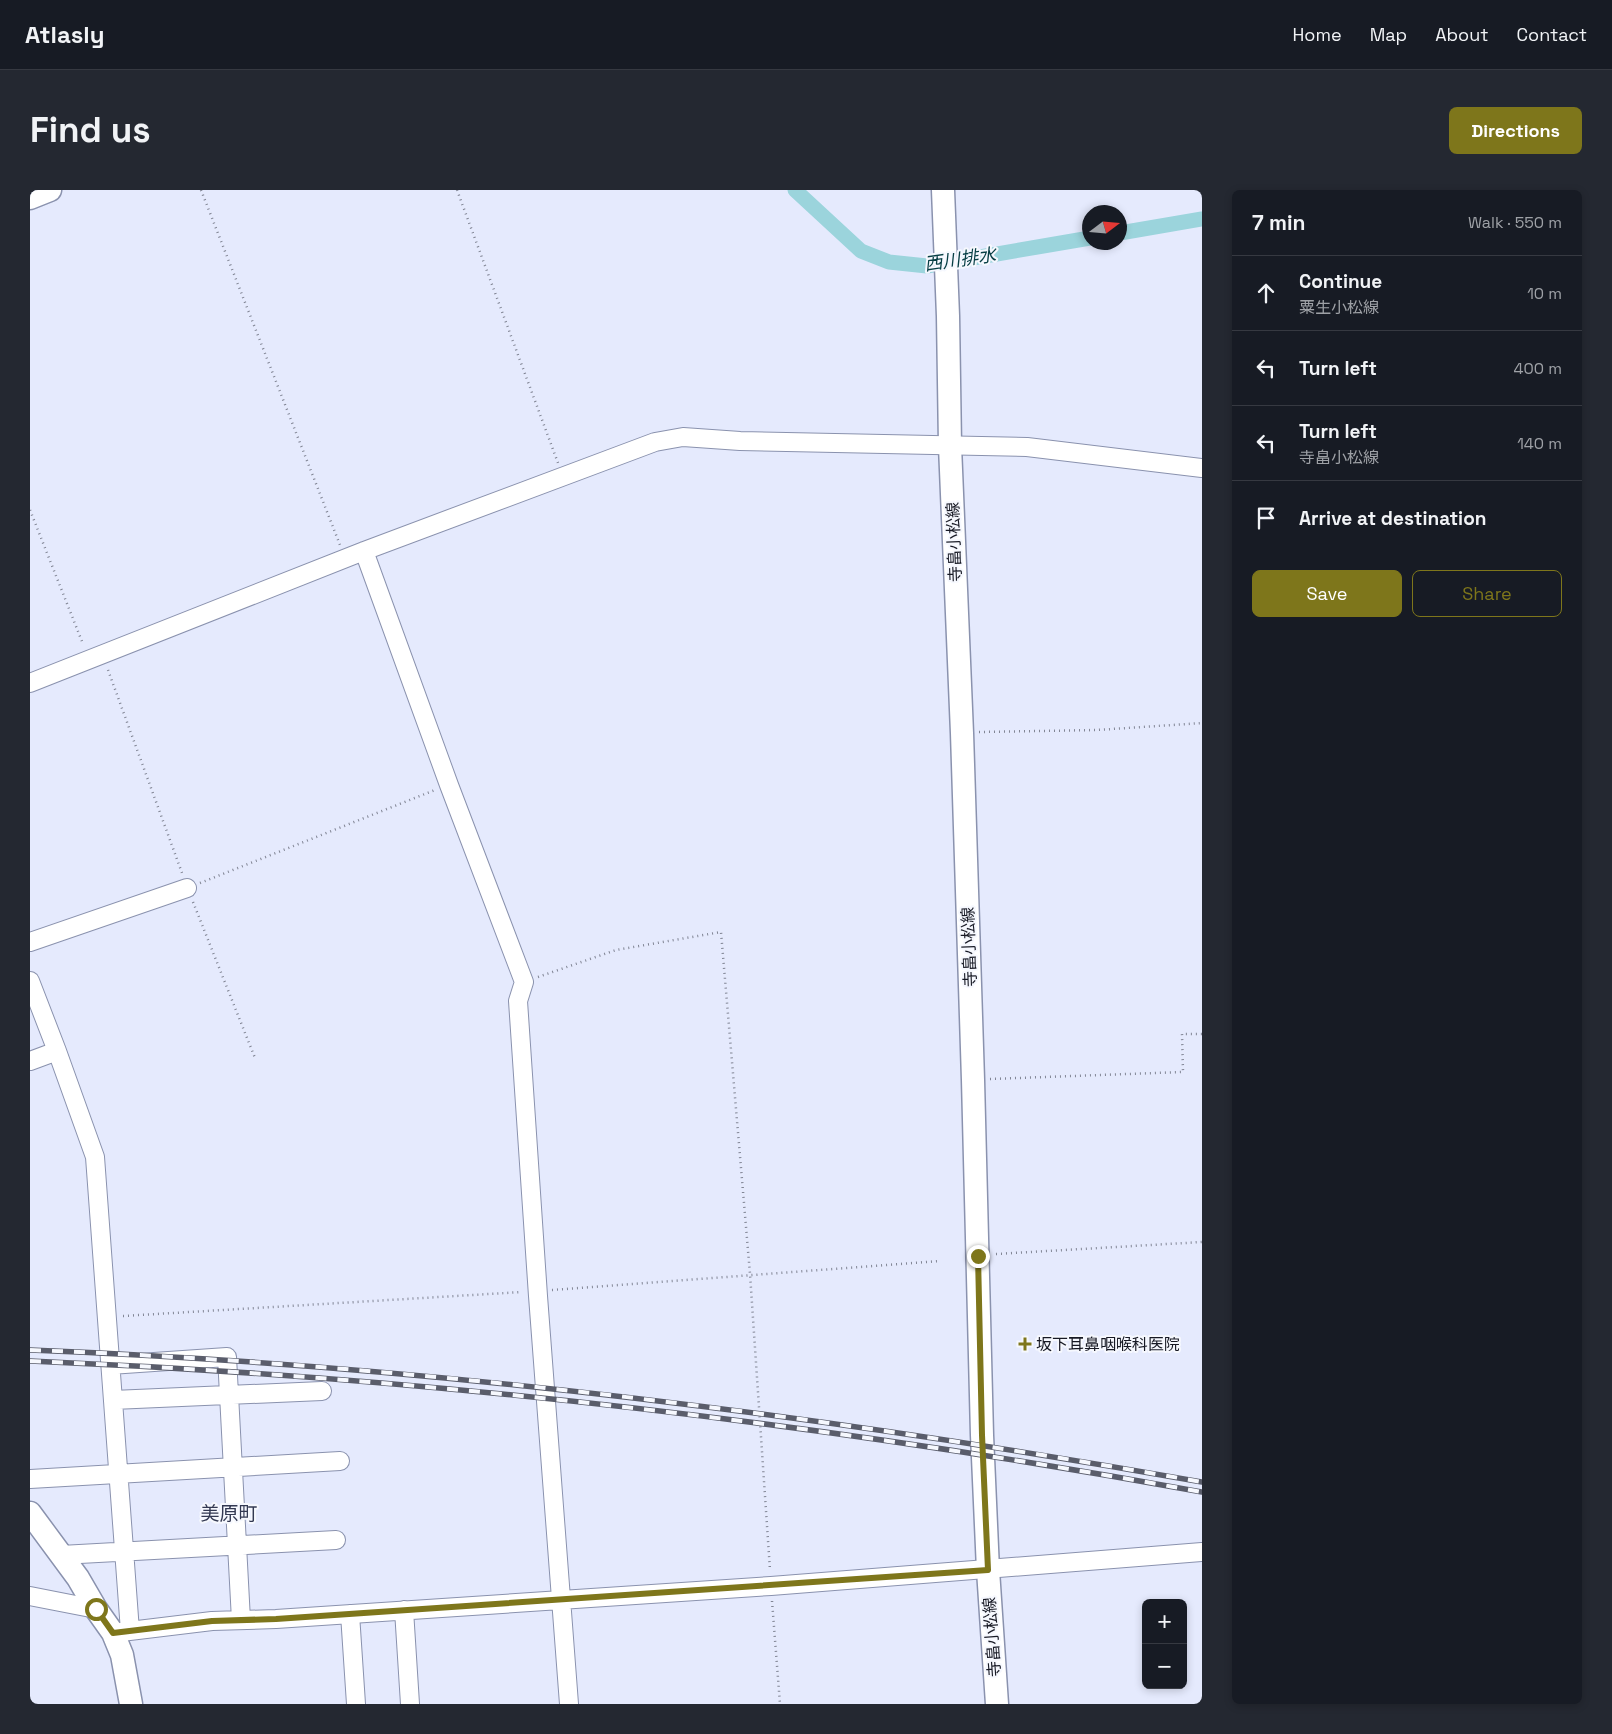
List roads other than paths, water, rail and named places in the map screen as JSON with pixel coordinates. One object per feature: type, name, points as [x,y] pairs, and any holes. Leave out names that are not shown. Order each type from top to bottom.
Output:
[{"type":"main road","points":[[30,198],[50,190]]},
{"type":"main road","name":"寺畠小松線","points":[[944,196],[950,446],[962,733],[973,1080],[982,1435],[988,1570],[997,1704]]},
{"type":"main road","points":[[30,1513],[78,1578],[96,1609],[121,1632],[122,1655],[130,1704]]},
{"type":"street","points":[[30,683],[364,551],[655,442],[683,437],[740,441],[1027,447],[1202,468]]},
{"type":"street","points":[[364,551],[449,785],[524,982],[518,1001],[569,1704]]},
{"type":"street","points":[[30,942],[187,888]]},
{"type":"street","points":[[30,981],[95,1157],[124,1552],[121,1632],[212,1621],[350,1614],[771,1586],[1202,1552],[1202,1559]]},
{"type":"street","points":[[30,1061],[56,1051]]},
{"type":"street","points":[[110,1365],[227,1357],[241,1620]]},
{"type":"street","points":[[113,1400],[322,1391]]},
{"type":"street","points":[[30,1479],[340,1461]]},
{"type":"street","points":[[61,1555],[336,1540]]},
{"type":"street","points":[[30,1596],[96,1609]]},
{"type":"street","points":[[404,1610],[410,1704]]},
{"type":"street","points":[[350,1614],[356,1704]]},
{"type":"waterway","name":"西川排水","points":[[795,190],[861,251],[889,262],[927,266],[1082,239]]},
{"type":"waterway","name":"西川排水","points":[[1127,232],[1202,219]]},
{"type":"railway","points":[[30,1350],[324,1367],[618,1396],[765,1414],[911,1435],[1057,1457],[1202,1482]]},
{"type":"railway","points":[[30,1361],[324,1378],[618,1406],[911,1444],[1202,1492]]},
{"type":"place","name":"坂下耳鼻咽喉科医院","points":[[1025,1344]]},
{"type":"district","name":"美原町","points":[[229,1513]]}]
